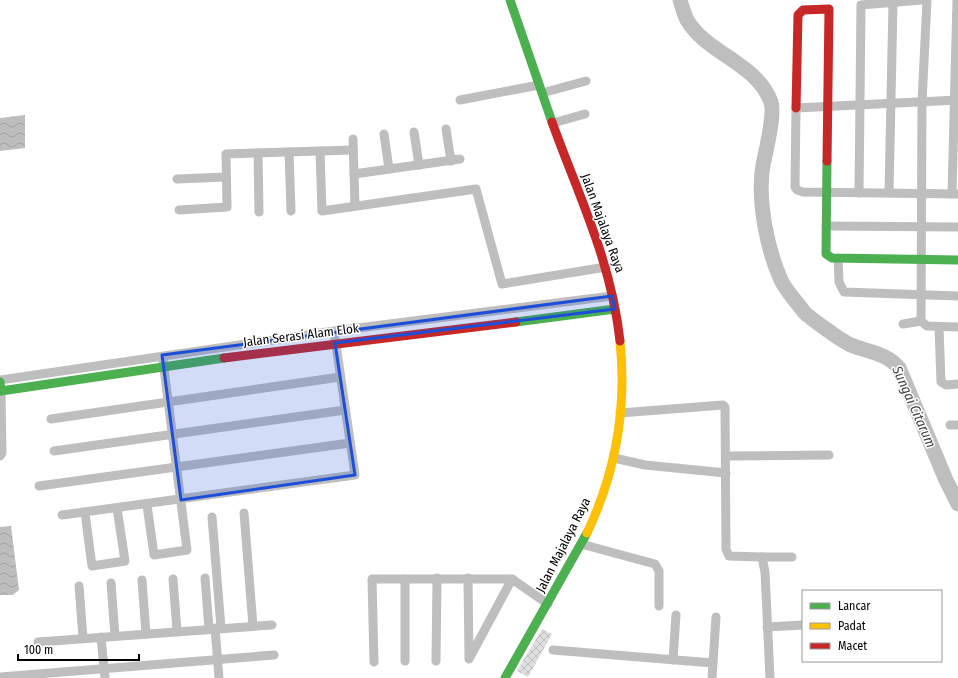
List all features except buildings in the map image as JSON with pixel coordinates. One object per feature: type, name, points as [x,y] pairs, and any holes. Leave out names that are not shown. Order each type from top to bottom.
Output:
[{"type":"street","name":"Jalan Majalaya Raya","points":[[505,678],[548,604],[595,516],[610,476],[620,413],[620,345],[615,309],[606,267],[540,89],[510,0]]},
{"type":"street","points":[[859,192],[861,5],[922,0]]},
{"type":"street","points":[[921,321],[922,102],[927,0]]},
{"type":"street","points":[[957,0],[955,194],[859,192],[826,192],[803,192],[795,187],[798,15],[803,10],[830,9],[827,106],[826,192],[826,254],[832,258],[958,260]]},
{"type":"street","points":[[889,193],[893,3]]},
{"type":"street","points":[[460,100],[586,81]]},
{"type":"street","points":[[796,108],[956,101]]},
{"type":"street","points":[[553,123],[585,114]]},
{"type":"street","points":[[446,129],[451,160]]},
{"type":"street","points":[[414,132],[419,165]]},
{"type":"street","points":[[384,134],[389,169]]},
{"type":"street","points":[[353,139],[355,206]]},
{"type":"street","points":[[179,210],[227,207],[226,154],[353,150]]},
{"type":"street","points":[[320,151],[322,211],[476,189],[502,284],[606,267]]},
{"type":"street","points":[[289,152],[291,211]]},
{"type":"street","points":[[258,153],[259,212]]},
{"type":"street","points":[[354,174],[460,159]]},
{"type":"street","points":[[177,179],[226,177]]},
{"type":"street","points":[[826,226],[958,226]]},
{"type":"street","points":[[838,258],[839,282],[844,292],[958,296]]},
{"type":"street","name":"Jalan Serasi Alam Elok","points":[[0,384],[162,355],[334,331],[612,296]]},
{"type":"street","points":[[581,300],[582,313]]},
{"type":"street","name":"Jalan Serasi Alam Elok","points":[[0,384],[164,366],[335,343],[615,309]]},
{"type":"street","points":[[903,324],[921,321],[927,326],[958,327]]},
{"type":"street","points":[[939,327],[941,382],[946,385],[958,384]]},
{"type":"street","points":[[62,515],[148,505],[355,475],[334,331]]},
{"type":"street","points":[[148,505],[154,555],[187,550],[162,355]]},
{"type":"street","points":[[51,419],[340,378]]},
{"type":"street","points":[[0,384],[2,453],[0,456]]},
{"type":"street","points":[[620,413],[724,406],[727,553],[733,556],[792,557]]},
{"type":"street","points":[[54,451],[345,410]]},
{"type":"street","points":[[38,486],[350,443]]},
{"type":"street","points":[[726,456],[829,455]]},
{"type":"street","points":[[614,458],[651,465],[726,473]]},
{"type":"street","points":[[84,513],[92,566],[125,561],[117,508]]},
{"type":"street","points":[[244,513],[253,626]]},
{"type":"street","points":[[212,517],[215,628],[219,678]]},
{"type":"street","points":[[581,544],[654,564],[658,567],[659,606]]},
{"type":"street","points":[[762,557],[765,572],[766,627],[770,678]]},
{"type":"street","points":[[205,578],[215,628]]},
{"type":"street","points":[[436,661],[437,578]]},
{"type":"street","points":[[468,578],[469,659],[512,579]]},
{"type":"street","points":[[173,579],[177,631]]},
{"type":"street","points":[[374,662],[372,579],[512,579],[548,604]]},
{"type":"street","points":[[404,579],[405,661]]},
{"type":"street","points":[[142,580],[146,634]]},
{"type":"street","points":[[110,583],[115,636]]},
{"type":"street","points":[[79,586],[83,638]]},
{"type":"street","points":[[673,660],[676,615]]},
{"type":"street","points":[[712,678],[716,617]]},
{"type":"street","points":[[38,642],[272,625]]},
{"type":"street","points":[[766,627],[802,625]]},
{"type":"street","points":[[101,637],[105,673]]},
{"type":"street","points":[[553,650],[713,663]]},
{"type":"street","points":[[0,677],[105,673],[274,655]]},
{"type":"highlighted area","points":[[612,296],[615,309],[335,343],[355,475],[181,500],[162,355]]},
{"type":"water","points":[[25,115],[25,148],[0,151],[0,118]]},
{"type":"water","points":[[11,526],[19,590],[13,595],[0,595],[0,527]]},
{"type":"waterway","name":"Sungai Citarum","points":[[680,0],[687,20],[696,32],[755,78],[764,89],[771,102],[772,115],[761,178],[761,193],[764,224],[771,254],[783,284],[804,312],[827,330],[851,345],[889,359],[899,368],[946,480],[958,504]]},
{"type":"traffic: fast","points":[[510,0],[552,122]]},
{"type":"traffic: fast","points":[[827,161],[826,254],[832,258],[958,260]]},
{"type":"traffic: fast","points":[[516,322],[615,309]]},
{"type":"traffic: fast","points":[[0,382],[1,391],[224,358]]},
{"type":"traffic: fast","points":[[505,678],[587,533]]},
{"type":"traffic: slow","points":[[587,533],[605,487],[617,439],[622,391],[620,341]]},
{"type":"traffic: jam","points":[[796,108],[798,15],[803,10],[829,9],[827,161]]},
{"type":"traffic: jam","points":[[552,122],[602,256],[616,311],[620,341]]},
{"type":"traffic: jam","points":[[224,358],[516,322]]}]
